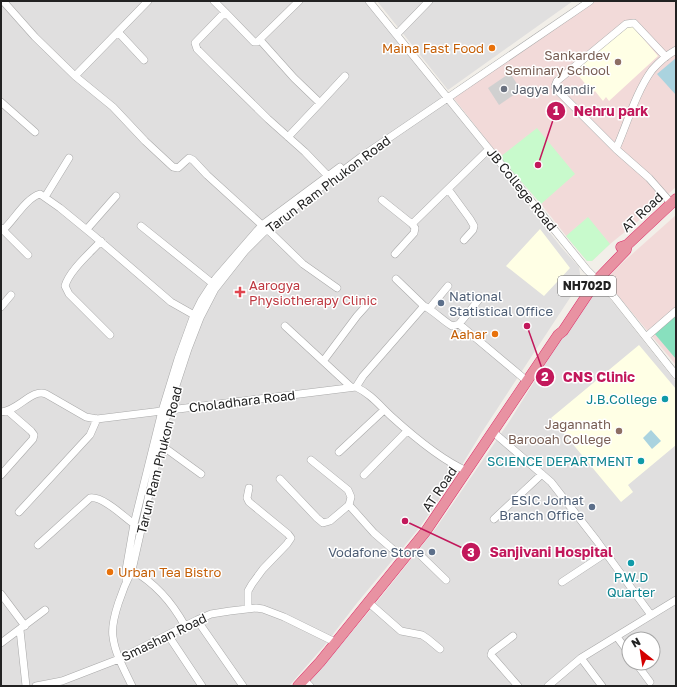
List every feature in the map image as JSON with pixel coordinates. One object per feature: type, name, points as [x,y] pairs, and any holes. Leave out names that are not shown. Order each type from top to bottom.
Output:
[{"type":"highway","name":"AT Road","points":[[304,684],[335,642],[426,531],[558,335],[563,331],[595,278],[626,250],[627,245],[673,201]]},
{"type":"street","points":[[3,1],[16,17],[75,76],[113,108],[135,132],[173,167],[178,168],[189,158],[193,160],[212,180],[303,264],[337,288]]},
{"type":"street","points":[[75,76],[148,1]]},
{"type":"street","points":[[214,1],[254,42],[260,40],[299,1]]},
{"type":"street","name":"JB College Road","points":[[369,1],[595,278],[615,298],[676,375]]},
{"type":"street","points":[[397,34],[429,1]]},
{"type":"street","name":"Tarun Ram Phukon Road","points":[[126,583],[126,570],[134,524],[178,359],[194,316],[212,283],[264,227],[328,176],[583,1]]},
{"type":"street","name":"Tarun Ram Phukon Road","points":[[132,686],[119,659],[113,639],[113,624],[126,583],[132,570],[161,445],[165,411],[192,337],[215,288],[264,227],[447,95],[590,1]]},
{"type":"street","points":[[225,12],[196,41],[196,47],[240,92],[305,152],[328,176]]},
{"type":"street","points":[[666,57],[634,23],[626,24],[557,81],[555,86],[556,90],[616,149],[673,201]]},
{"type":"street","points":[[118,32],[144,60]]},
{"type":"street","points":[[260,40],[294,78],[320,103]]},
{"type":"street","points":[[616,149],[648,76],[653,69],[676,50]]},
{"type":"street","points":[[288,137],[345,76]]},
{"type":"street","points":[[1,102],[35,132]]},
{"type":"street","points":[[412,224],[489,149]]},
{"type":"street","points":[[45,197],[69,158]]},
{"type":"street","points":[[448,189],[474,226],[473,230],[464,240]]},
{"type":"street","points":[[28,255],[2,229],[35,196],[40,194],[87,229],[171,302],[194,316]]},
{"type":"street","points":[[87,229],[116,196]]},
{"type":"street","points":[[382,200],[415,228],[414,233],[395,254]]},
{"type":"street","points":[[141,226],[212,283]]},
{"type":"street","points":[[101,241],[78,265],[65,286],[70,294],[110,335]]},
{"type":"street","points":[[396,279],[426,307],[444,322],[452,326],[459,324],[481,297]]},
{"type":"street","points":[[354,387],[426,307],[448,286]]},
{"type":"street","points":[[1,307],[12,295]]},
{"type":"street","points":[[324,360],[366,306]]},
{"type":"street","points":[[646,337],[676,311]]},
{"type":"street","points":[[459,324],[527,381]]},
{"type":"street","points":[[285,326],[354,387],[371,396],[407,432],[467,471]]},
{"type":"street","name":"Choladhara Road","points":[[5,411],[40,392],[86,417],[97,419],[354,387]]},
{"type":"street","points":[[339,452],[384,410]]},
{"type":"street","points":[[1,475],[33,439],[34,435],[5,411]]},
{"type":"street","points":[[19,512],[90,435],[97,419]]},
{"type":"street","points":[[364,475],[407,432]]},
{"type":"street","points":[[493,432],[551,482],[606,552],[651,615]]},
{"type":"street","points":[[161,445],[201,474]]},
{"type":"street","points":[[280,479],[323,523],[330,520],[349,505],[351,497],[348,490],[311,460]]},
{"type":"street","points":[[494,519],[542,474]]},
{"type":"street","points":[[248,609],[248,592],[252,584],[263,569],[291,538],[249,502],[247,498],[249,488]]},
{"type":"street","points":[[38,545],[90,498],[102,500],[134,524]]},
{"type":"street","points":[[349,505],[374,533],[404,559]]},
{"type":"street","points":[[413,548],[446,580]]},
{"type":"street","points":[[562,582],[606,552]]},
{"type":"street","points":[[132,570],[143,577],[168,600],[176,610],[185,626]]},
{"type":"street","points":[[1,594],[22,628],[26,686]]},
{"type":"street","points":[[548,686],[581,658],[676,600]]},
{"type":"street","points":[[368,602],[401,631],[422,635],[440,649]]},
{"type":"street","name":"Smashan Road","points":[[36,686],[62,684],[119,659],[211,614],[256,608],[263,609],[335,642]]},
{"type":"street","points":[[1,643],[45,610]]},
{"type":"street","points":[[197,620],[243,686]]},
{"type":"street","points":[[168,635],[202,686]]},
{"type":"street","points":[[513,636],[492,652],[491,655],[518,686]]},
{"type":"street","points":[[617,637],[621,643]]},
{"type":"street","points":[[581,658],[602,686]]},
{"type":"street","points":[[642,671],[650,682]]},
{"type":"shaded area","points":[[1,1],[365,1],[458,115],[561,247],[579,267],[581,281],[482,432],[457,473],[420,527],[357,603],[324,646],[289,686],[1,686]]},
{"type":"shaded area","points":[[377,1],[573,1],[448,90]]},
{"type":"shaded area","points":[[592,1],[676,1],[676,187],[592,261],[587,261],[541,204],[500,157],[452,96]]},
{"type":"shaded area","name":"Sankardev Seminary School","points":[[630,23],[658,56],[609,101],[606,97],[603,101],[595,91],[593,93],[578,75],[577,68]]},
{"type":"shaded area","name":"Jagya Mandir","points":[[510,73],[521,90],[499,105],[488,88]]},
{"type":"shaded area","points":[[676,215],[676,365],[604,279]]},
{"type":"shaded area","points":[[540,229],[570,268],[544,296],[506,266]]},
{"type":"shaded area","points":[[596,283],[676,382],[676,686],[306,686],[372,608],[436,528],[509,422]]},
{"type":"shaded area","name":"Jagannath Barooah College","points":[[639,345],[676,389],[676,445],[628,485],[633,492],[621,502],[551,418]]},
{"type":"green space","points":[[537,128],[575,174],[541,204],[500,157]]},
{"type":"green space","points":[[588,217],[610,244],[592,261],[587,261],[566,236]]},
{"type":"green space","points":[[676,314],[676,359],[654,333]]},
{"type":"water","points":[[676,58],[676,95],[657,74]]},
{"type":"water","points":[[651,430],[661,441],[652,449],[643,438]]},
{"type":"place","name":"Maina Fast Food","points":[[492,48]]},
{"type":"place","name":"Sankardev Seminary School","points":[[618,62]]},
{"type":"place","name":"Jagya Mandir","points":[[504,89]]},
{"type":"place","name":"Nehru park","points":[[538,165]]},
{"type":"place","name":"Aarogya Physiotherapy Clinic","points":[[240,292]]},
{"type":"place","name":"National Statistical Office","points":[[441,303]]},
{"type":"place","name":"CNS Clinic","points":[[527,326]]},
{"type":"place","name":"Aahar","points":[[495,334]]},
{"type":"place","name":"J.B.College","points":[[665,399]]},
{"type":"place","name":"Jagannath Barooah College","points":[[619,431]]},
{"type":"place","name":"SCIENCE DEPARTMENT","points":[[641,461]]},
{"type":"place","name":"ESIC Jorhat Branch Office","points":[[592,507]]},
{"type":"place","name":"Sanjivani Hospital","points":[[405,521]]},
{"type":"place","name":"Vodafone Store","points":[[432,552]]},
{"type":"place","name":"P.W.D Quarter","points":[[631,563]]},
{"type":"place","name":"Urban Tea Bistro","points":[[110,572]]}]
